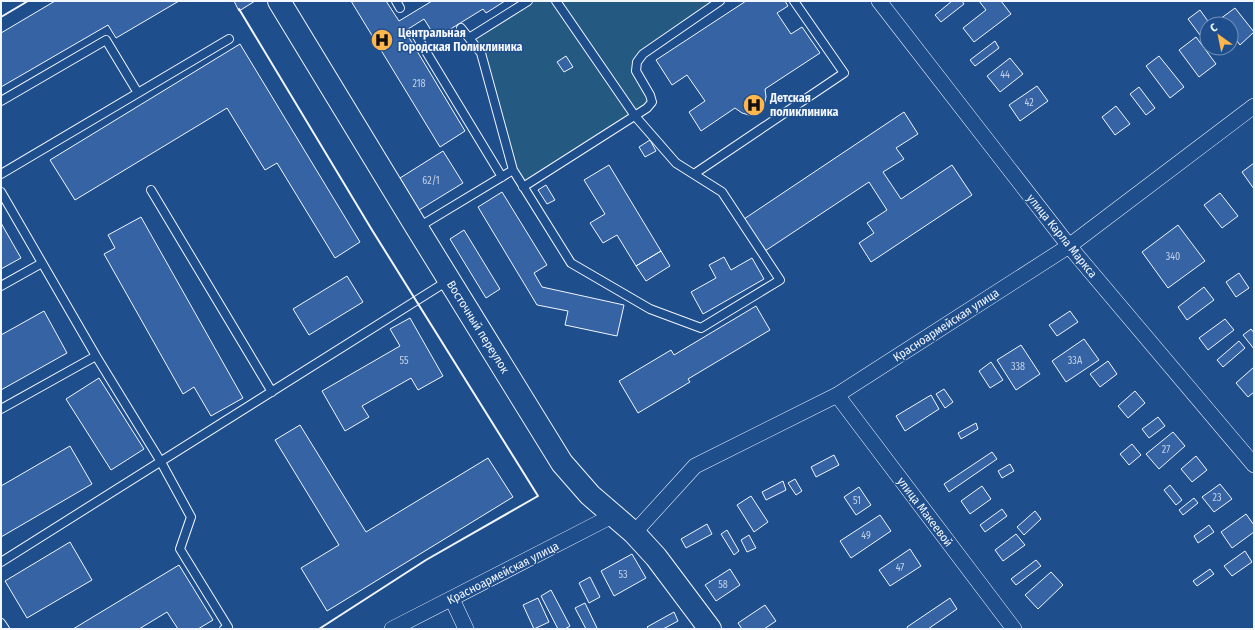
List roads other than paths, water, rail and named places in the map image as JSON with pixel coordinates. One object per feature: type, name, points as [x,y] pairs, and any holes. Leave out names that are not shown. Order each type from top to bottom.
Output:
[{"type":"street","name":"улица Карла Маркса","points":[[879,1],[1068,246],[1254,465]]},
{"type":"street","name":"Восточный переулок","points":[[283,2],[417,228],[562,463],[590,495],[612,516],[634,533],[656,557],[710,629]]},
{"type":"street","name":"Красноармейская улица","points":[[634,533],[695,466],[837,395],[1068,246],[1254,106]]},
{"type":"street","name":"улица Макеевой","points":[[837,395],[1014,629]]},
{"type":"street","name":"Красноармейская улица","points":[[392,629],[612,516]]},
{"type":"street","points":[[452,599],[466,629]]},
{"type":"lane","points":[[470,38],[528,1]]},
{"type":"lane","points":[[461,28],[482,53],[513,170],[571,263],[650,309],[701,328],[780,280],[722,192],[676,163],[635,116],[556,1]]},
{"type":"lane","points":[[523,187],[635,116],[652,102],[650,95],[636,71],[637,62],[643,54],[720,1]]},
{"type":"lane","points":[[694,174],[844,73],[794,1]]},
{"type":"lane","points":[[416,35],[502,177]]},
{"type":"lane","points":[[1,174],[229,39]]},
{"type":"lane","points":[[1,101],[106,40],[138,93]]},
{"type":"lane","points":[[417,228],[513,170]]},
{"type":"lane","points":[[151,190],[272,392]]},
{"type":"lane","points":[[1,192],[96,356],[161,462],[191,517],[180,549],[228,627],[224,629]]},
{"type":"lane","points":[[1,286],[42,263]]},
{"type":"lane","points":[[1,562],[449,280]]},
{"type":"lane","points":[[1,409],[96,356]]},
{"type":"lane","points":[[1,623],[5,629]]},
{"type":"place","name":"Центральная Городская Поликлиника","points":[[382,40]]},
{"type":"place","name":"Детская поликлиника","points":[[754,105]]}]
